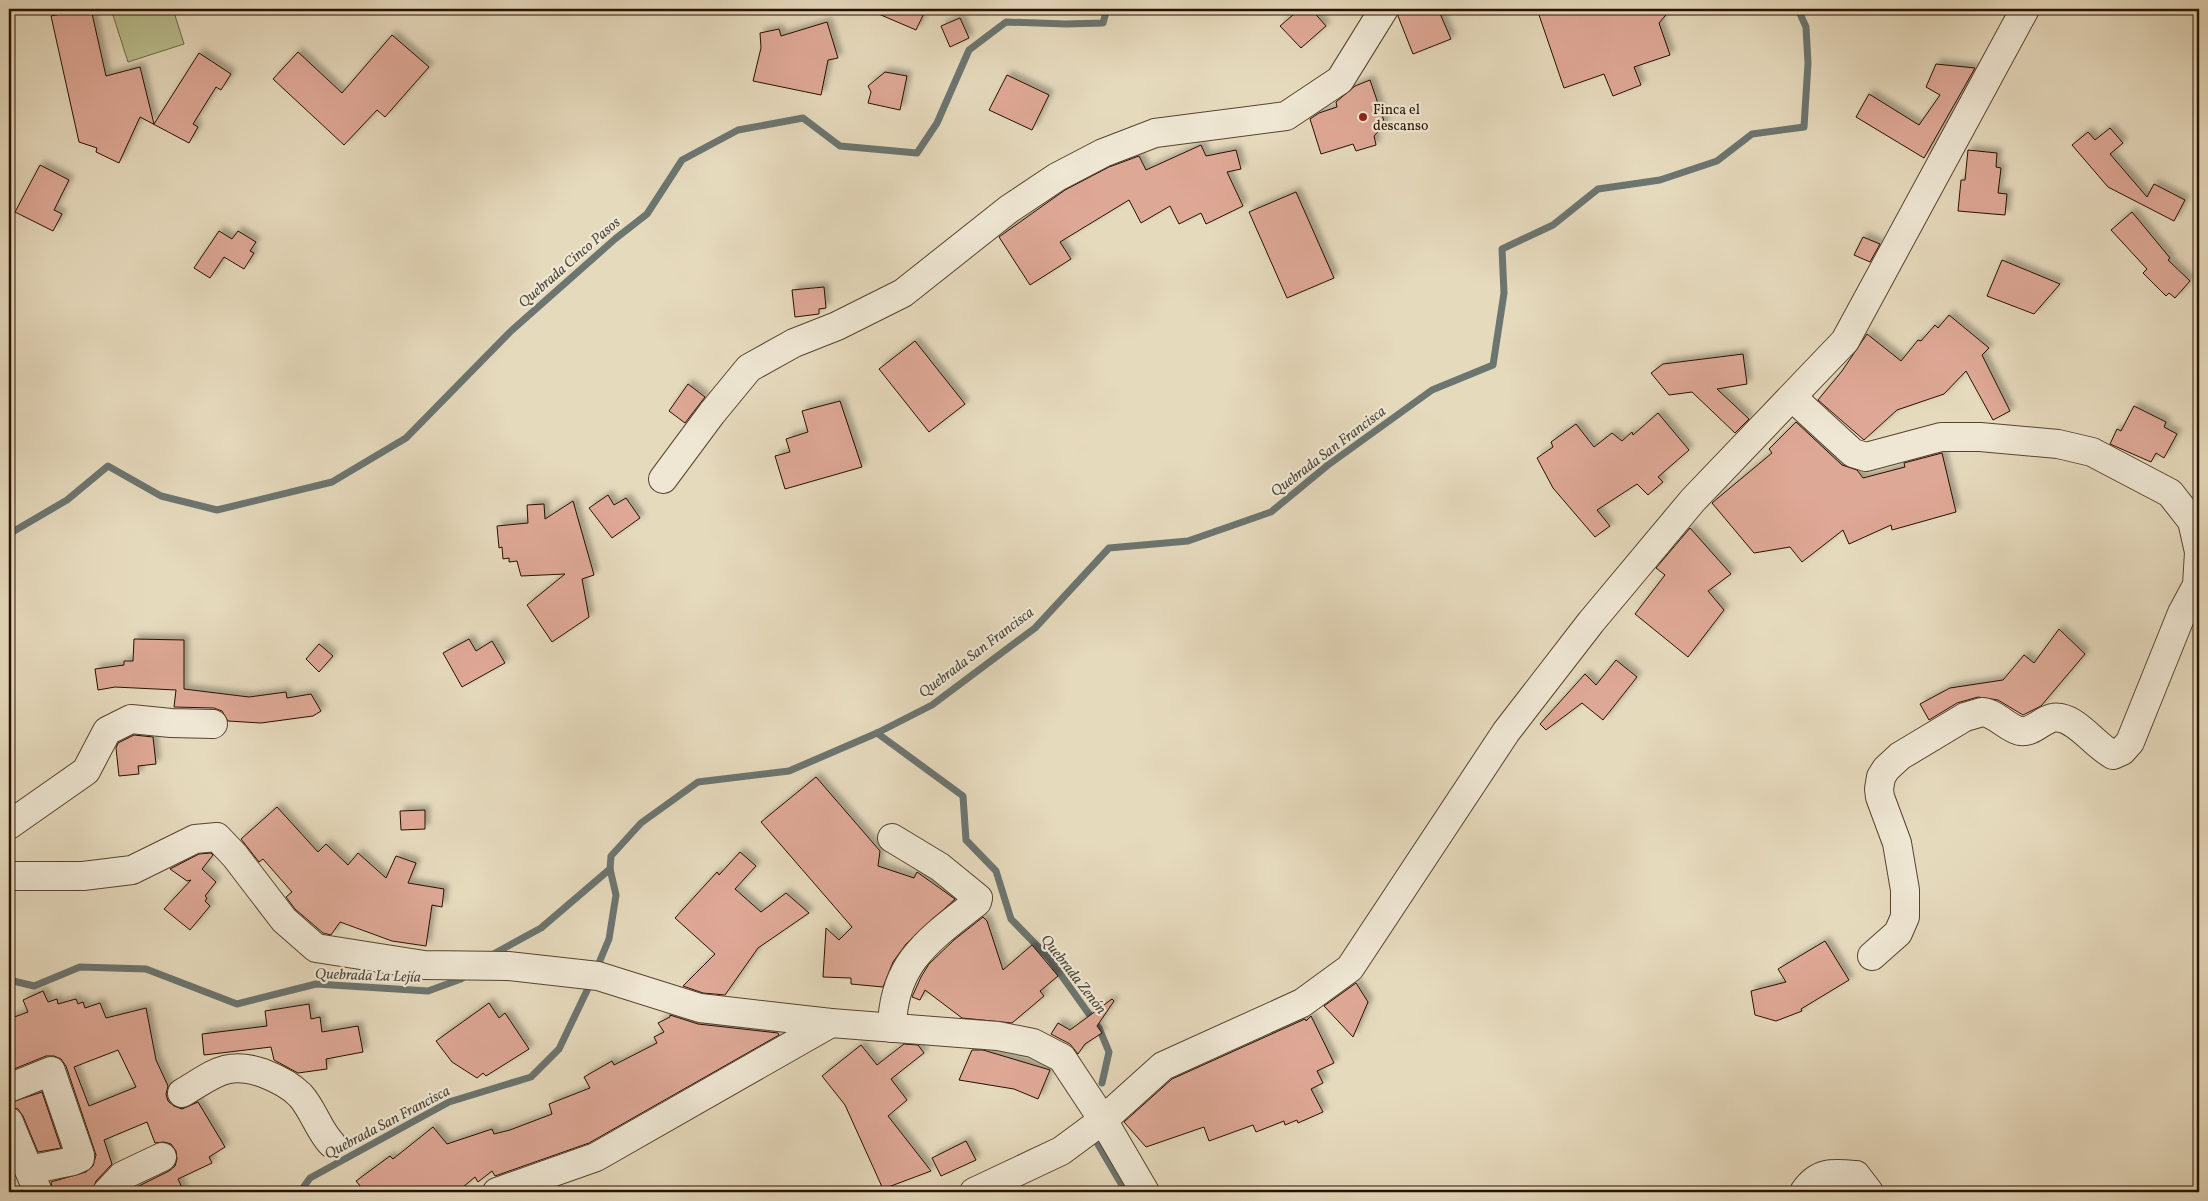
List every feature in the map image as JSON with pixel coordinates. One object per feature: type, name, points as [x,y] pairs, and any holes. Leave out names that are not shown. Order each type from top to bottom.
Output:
[{"type":"street","points":[[663,479],[712,413],[749,368],[794,343],[836,326],[903,293],[1009,209],[1057,177],[1103,153],[1155,133],[1286,116],[1340,80],[1384,9]]},
{"type":"street","points":[[974,1192],[1061,1151],[1103,1120],[1163,1066],[1302,1003],[1350,968],[1506,732],[1591,622],[1693,500],[1845,341],[2025,9]]},
{"type":"street","points":[[1792,397],[1853,453],[1866,457],[1940,437],[1980,437],[2048,444],[2092,452],[2170,493],[2192,521],[2199,552],[2197,584],[2182,613],[2130,742],[2122,750],[2113,755],[2102,749],[2077,724],[2065,718],[2054,717],[2044,720],[2030,730],[2021,731],[1982,712],[1965,717],[1900,756],[1886,769],[1879,789],[1897,843],[1905,890],[1905,917],[1898,933],[1872,956]]},
{"type":"street","points":[[9,825],[86,771],[107,731],[131,719],[171,723],[213,724]]},
{"type":"street","points":[[9,876],[83,876],[132,870],[195,839],[217,837],[235,856],[284,920],[316,948],[424,964],[508,966],[594,976],[700,1008],[831,1024],[998,1036],[1033,1043],[1062,1058],[1103,1120],[1145,1192]]},
{"type":"street","points":[[892,838],[940,867],[978,898],[977,902],[916,954],[897,989],[892,1006],[892,1028]]},
{"type":"street","points":[[496,1192],[596,1157],[831,1024]]},
{"type":"street","points":[[182,1093],[220,1071],[241,1067],[256,1071],[284,1083],[300,1095],[322,1133],[332,1143]]},
{"type":"street","points":[[9,1088],[51,1071],[80,1158],[33,1181],[9,1122]]},
{"type":"street","points":[[107,1192],[122,1176],[162,1157]]},
{"type":"street","points":[[1804,1192],[1812,1180],[1832,1173],[1856,1176],[1869,1192]]},
{"type":"green space","points":[[111,9],[173,9],[184,44],[128,62]]},
{"type":"building","points":[[91,9],[106,76],[140,67],[154,124],[199,53],[231,74],[221,90],[216,87],[193,124],[198,127],[189,143],[140,117],[119,163],[96,152],[97,148],[79,142],[51,16]]},
{"type":"building","points":[[867,9],[926,9],[916,30]]},
{"type":"building","points":[[1300,9],[1311,9],[1326,26],[1301,48],[1280,26]]},
{"type":"building","points":[[1400,9],[1438,9],[1451,39],[1413,54],[1398,16]]},
{"type":"building","points":[[1548,9],[1671,9],[1659,23],[1670,55],[1634,67],[1641,85],[1613,96],[1604,74],[1564,88],[1538,12]]},
{"type":"building","points":[[960,18],[969,38],[950,47],[941,26]]},
{"type":"building","points":[[827,22],[838,58],[828,60],[821,95],[753,81],[761,48],[760,33],[779,29],[781,36]]},
{"type":"building","points":[[392,35],[429,67],[385,117],[377,110],[344,145],[273,79],[298,52],[342,93]]},
{"type":"building","points":[[1936,64],[1975,68],[1924,158],[1856,117],[1869,94],[1919,125],[1940,95],[1926,87]]},
{"type":"building","points":[[885,72],[907,76],[900,110],[868,103],[871,92],[868,86]]},
{"type":"building","points":[[1007,75],[1049,95],[1032,130],[989,110]]},
{"type":"building","name":"Finca el descanso","points":[[1370,80],[1385,124],[1374,136],[1376,145],[1356,151],[1353,144],[1321,154],[1310,119],[1319,113],[1337,107],[1336,102],[1355,86]]},
{"type":"building","points":[[2110,128],[2123,143],[2110,154],[2147,197],[2154,184],[2185,200],[2174,221],[2108,187],[2072,145],[2088,132],[2095,140]]},
{"type":"building","points":[[1201,145],[1206,156],[1236,150],[1241,169],[1227,172],[1243,206],[1206,224],[1201,213],[1179,224],[1170,206],[1141,223],[1129,200],[1060,242],[1071,259],[1030,285],[999,237],[1065,190],[1109,167],[1139,156],[1146,170]]},
{"type":"building","points":[[1968,150],[1997,153],[1996,167],[2001,168],[1998,193],[2007,194],[2005,215],[1958,211],[1961,180],[1965,180]]},
{"type":"building","points":[[40,165],[69,180],[54,210],[62,214],[53,231],[15,212]]},
{"type":"building","points":[[1296,192],[1334,278],[1287,298],[1249,212]]},
{"type":"building","points":[[2132,212],[2170,258],[2168,260],[2190,281],[2175,298],[2169,293],[2166,296],[2143,273],[2147,269],[2111,230]]},
{"type":"building","points":[[219,231],[232,239],[238,231],[256,242],[250,251],[254,253],[244,269],[224,257],[210,278],[194,268]]},
{"type":"building","points":[[1863,237],[1880,244],[1870,262],[1854,255]]},
{"type":"building","points":[[2002,260],[2060,284],[2034,314],[1987,296]]},
{"type":"building","points":[[824,287],[826,308],[819,309],[819,314],[795,317],[792,290]]},
{"type":"building","points":[[1949,315],[1989,348],[1982,355],[2010,411],[1993,420],[1966,371],[1944,394],[1897,410],[1864,440],[1818,400],[1842,371],[1867,334],[1901,361],[1918,340],[1921,341],[1935,325],[1938,328]]},
{"type":"building","points":[[915,341],[965,404],[929,432],[879,369]]},
{"type":"building","points":[[1743,354],[1747,384],[1717,389],[1749,419],[1735,433],[1692,392],[1669,395],[1651,373],[1663,364]]},
{"type":"building","points":[[688,384],[705,397],[685,423],[669,411]]},
{"type":"building","points":[[840,401],[862,467],[785,489],[775,456],[790,452],[786,439],[808,432],[802,411]]},
{"type":"building","points":[[2134,406],[2166,422],[2164,427],[2177,434],[2164,458],[2156,453],[2151,462],[2110,444],[2117,429],[2121,431]]},
{"type":"building","points":[[1658,413],[1689,450],[1658,477],[1663,482],[1648,495],[1637,484],[1597,510],[1610,526],[1595,537],[1553,488],[1537,458],[1553,447],[1551,442],[1576,424],[1594,447],[1612,433],[1622,441],[1632,432],[1633,435]]},
{"type":"building","points":[[1796,422],[1842,465],[1857,470],[1863,478],[1905,467],[1904,463],[1942,453],[1956,512],[1892,530],[1891,525],[1849,544],[1843,530],[1802,562],[1790,547],[1754,553],[1712,503],[1772,453],[1769,449]]},
{"type":"building","points":[[608,495],[614,505],[626,498],[640,518],[612,538],[589,508]]},
{"type":"building","points":[[573,501],[594,575],[582,579],[589,617],[552,642],[527,605],[565,574],[521,576],[517,561],[509,562],[509,558],[503,559],[502,547],[499,548],[497,526],[528,523],[527,505],[544,504],[545,519]]},
{"type":"building","points":[[1690,528],[1731,574],[1708,591],[1724,610],[1688,657],[1635,614],[1665,575],[1656,568]]},
{"type":"building","points":[[2059,629],[2085,654],[2041,706],[2023,715],[1998,700],[1978,697],[1957,703],[1929,720],[1920,704],[1950,688],[2003,680],[2024,655],[2034,663]]},
{"type":"building","points":[[134,639],[184,640],[184,689],[249,697],[286,692],[287,698],[311,694],[321,711],[313,716],[261,723],[228,721],[222,711],[214,708],[174,707],[176,690],[115,687],[98,690],[95,669],[124,665],[124,661],[133,661]]},
{"type":"building","points":[[469,639],[476,651],[492,641],[505,663],[462,687],[443,653]]},
{"type":"building","points":[[319,644],[333,656],[319,672],[306,659]]},
{"type":"building","points":[[1616,660],[1637,677],[1603,720],[1582,703],[1546,730],[1540,724],[1585,674],[1596,685]]},
{"type":"building","points":[[134,735],[153,737],[156,764],[138,766],[139,774],[119,776],[116,748],[118,743]]},
{"type":"building","points":[[816,777],[880,851],[878,866],[914,878],[917,872],[955,899],[906,944],[893,962],[883,987],[851,984],[851,978],[823,977],[826,928],[839,940],[852,927],[761,822]]},
{"type":"building","points":[[277,807],[318,852],[326,844],[348,865],[358,853],[386,878],[396,856],[416,863],[408,883],[444,889],[442,907],[432,905],[426,946],[392,941],[340,922],[331,935],[323,933],[295,909],[286,897],[292,892],[263,859],[259,862],[241,839]]},
{"type":"building","points":[[425,810],[425,829],[401,830],[400,811]]},
{"type":"building","points":[[740,852],[756,866],[735,889],[761,912],[786,893],[809,913],[758,948],[725,995],[703,993],[683,986],[715,954],[675,918],[717,872],[719,875]]},
{"type":"building","points":[[211,853],[213,855],[202,869],[216,882],[205,896],[207,898],[205,901],[210,906],[190,930],[164,909],[191,880],[187,881],[170,869],[199,854]]},
{"type":"building","points":[[983,917],[987,921],[1003,970],[1032,945],[1058,976],[1040,991],[1044,996],[1012,1023],[962,1018],[925,990],[920,1000],[912,997],[929,964],[954,940]]},
{"type":"building","points":[[1825,941],[1849,980],[1801,1009],[1802,1011],[1776,1021],[1755,1015],[1751,991],[1786,982],[1778,969]]},
{"type":"building","points":[[1356,983],[1368,1002],[1353,1037],[1324,1006]]},
{"type":"building","points":[[43,991],[48,1002],[57,999],[58,1004],[76,999],[78,1004],[83,1002],[85,1008],[100,1003],[106,1018],[146,1008],[156,1060],[168,1086],[166,1094],[168,1101],[182,1109],[198,1102],[225,1147],[209,1157],[212,1163],[178,1179],[184,1192],[129,1191],[169,1171],[175,1166],[177,1159],[176,1151],[171,1144],[164,1142],[155,1143],[147,1122],[104,1140],[112,1164],[96,1181],[92,1192],[53,1192],[51,1182],[86,1172],[93,1166],[96,1155],[66,1066],[61,1059],[54,1056],[46,1056],[9,1071],[9,1019],[28,1012],[23,1000]],"holes":[[[118,1050],[136,1087],[89,1106],[74,1067]]]},
{"type":"building","points":[[1112,999],[1114,1001],[1097,1026],[1102,1033],[1085,1044],[1078,1054],[1070,1044],[1051,1034],[1058,1023],[1070,1030]]},
{"type":"building","points":[[489,1003],[499,1018],[505,1013],[529,1049],[486,1076],[483,1073],[477,1078],[452,1062],[436,1041]]},
{"type":"building","points":[[309,1004],[311,1019],[320,1017],[322,1032],[358,1026],[363,1052],[326,1059],[327,1069],[298,1073],[274,1060],[271,1047],[204,1055],[202,1034],[267,1026],[265,1011]]},
{"type":"building","points":[[670,1015],[698,1024],[778,1033],[779,1035],[589,1143],[495,1176],[492,1171],[478,1182],[475,1177],[457,1192],[365,1192],[356,1181],[390,1156],[393,1159],[433,1127],[447,1144],[492,1129],[494,1134],[510,1130],[552,1114],[549,1104],[590,1088],[584,1077],[612,1061],[614,1065],[657,1043],[654,1037],[664,1032],[658,1023],[670,1017]]},
{"type":"building","points":[[1311,1016],[1334,1063],[1317,1071],[1323,1083],[1311,1089],[1323,1112],[1298,1123],[1297,1120],[1285,1125],[1284,1121],[1256,1132],[1253,1125],[1209,1141],[1204,1127],[1146,1147],[1124,1122],[1172,1079],[1305,1019],[1306,1021]]},
{"type":"building","points":[[904,1044],[918,1045],[924,1053],[891,1079],[907,1100],[888,1116],[931,1171],[883,1189],[845,1105],[822,1076],[861,1045],[877,1065]]},
{"type":"building","points":[[972,1050],[983,1050],[1050,1070],[1038,1099],[1014,1089],[959,1080]]},
{"type":"building","points":[[42,1092],[61,1148],[38,1152],[23,1116],[18,1109],[9,1107],[9,1103]]},
{"type":"building","points":[[966,1141],[976,1160],[941,1176],[932,1158]]},
{"type":"waterway","name":"Quebrada Cinco Pasos","points":[[9,534],[67,500],[108,466],[161,496],[217,510],[332,482],[406,438],[510,332],[615,239],[647,214],[682,160],[738,130],[803,118],[840,146],[917,153],[937,123],[969,50],[1006,22],[1103,23],[1107,9]]},
{"type":"waterway","name":"Quebrada San Francisca","points":[[596,970],[609,939],[616,895],[610,869],[611,856],[641,823],[698,782],[789,771],[877,733],[932,705],[1035,628],[1109,548],[1188,541],[1271,512],[1328,465],[1432,390],[1493,365],[1504,293],[1502,249],[1553,225],[1598,189],[1660,180],[1717,161],[1752,134],[1804,127],[1808,63],[1806,27],[1798,9]]},
{"type":"waterway","name":"Quebrada Zenón","points":[[877,733],[963,796],[966,840],[996,871],[1011,919],[1049,958],[1099,1028],[1109,1052],[1102,1083]]},
{"type":"waterway","name":"Quebrada La Lejía","points":[[488,957],[541,928],[610,869]]},
{"type":"waterway","name":"Quebrada La Lejía","points":[[9,980],[34,986],[80,967],[146,969],[237,1004],[316,984],[428,991],[461,979],[466,975]]},
{"type":"waterway","name":"Quebrada San Francisca","points":[[300,1192],[310,1178],[449,1102],[531,1077],[559,1049],[592,980]]},
{"type":"waterway","name":"Quebrada Zenón","points":[[1096,1141],[1126,1192]]},
{"type":"place","name":"Finca el descanso","points":[[1363,117]]}]
